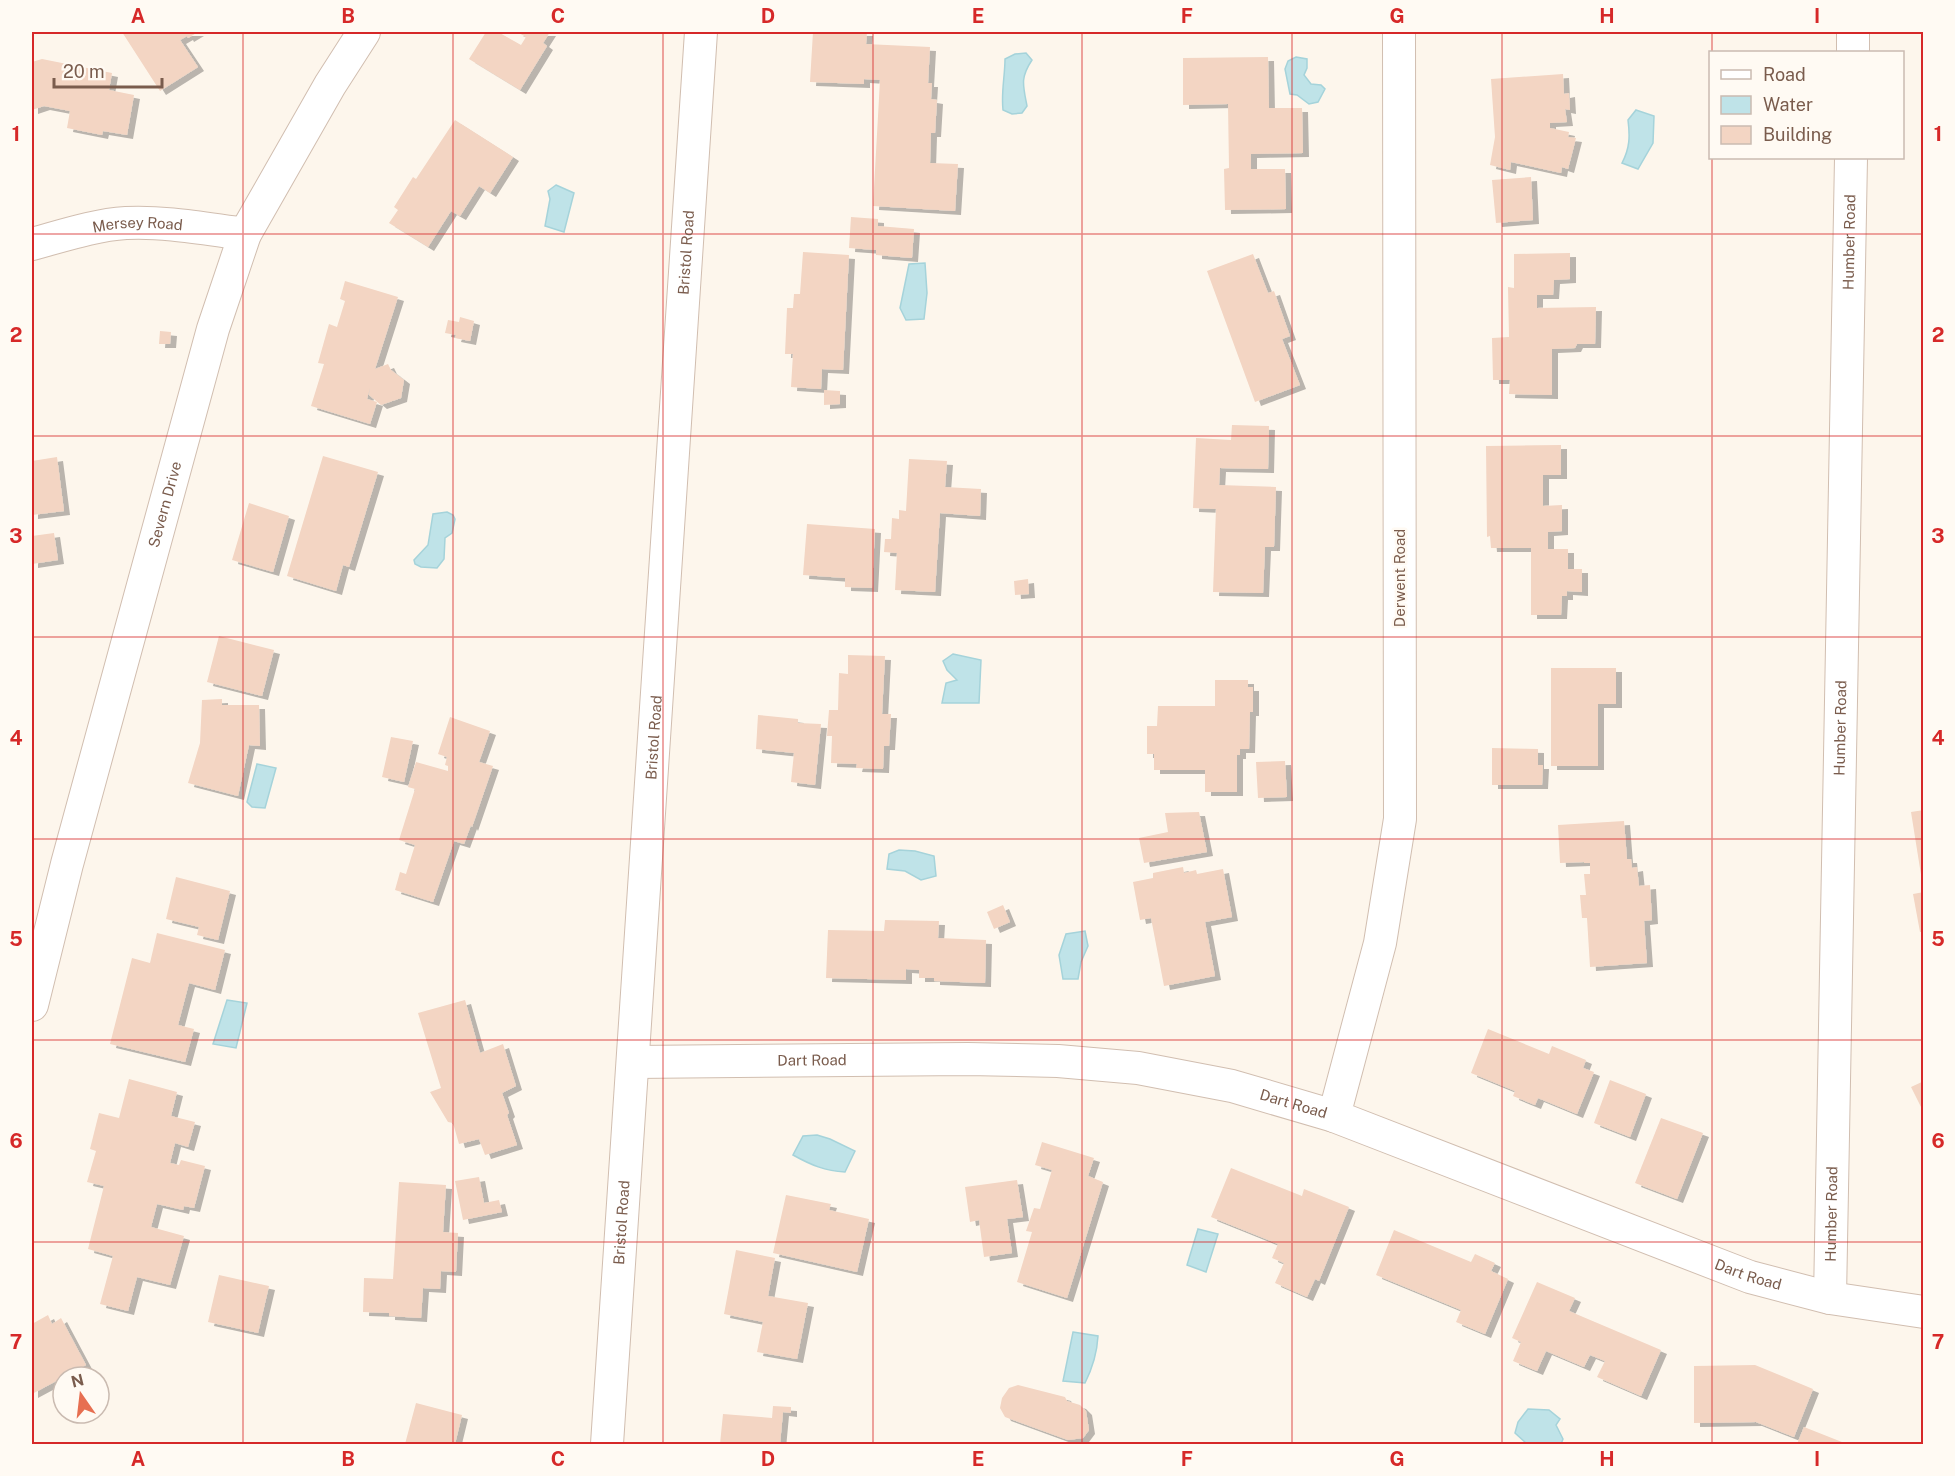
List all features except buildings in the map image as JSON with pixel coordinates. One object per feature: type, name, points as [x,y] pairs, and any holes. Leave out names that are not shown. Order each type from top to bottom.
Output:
[{"type":"street","name":"Severn Drive","points":[[33,992],[213,329],[245,234],[330,86],[364,32]]},
{"type":"street","name":"Bristol Road","points":[[607,1444],[701,32]]},
{"type":"street","name":"Derwent Road","points":[[1334,1116],[1380,943],[1400,819],[1400,32]]},
{"type":"street","points":[[1853,32],[1853,51]]},
{"type":"street","name":"Humber Road","points":[[1830,1298],[1851,159]]},
{"type":"street","name":"Mersey Road","points":[[32,244],[125,223],[245,234]]},
{"type":"street","name":"Dart Road","points":[[634,1062],[968,1059],[1058,1061],[1138,1068],[1232,1086],[1334,1116],[1750,1277],[1830,1298],[1923,1312]]},
{"type":"water","points":[[1026,53],[1032,60],[1024,82],[1027,106],[1022,113],[1012,114],[1003,110],[1005,59],[1015,54]]},
{"type":"water","points":[[1296,57],[1307,59],[1304,75],[1311,84],[1321,85],[1325,89],[1318,102],[1309,104],[1297,95],[1290,94],[1285,69],[1288,61]]},
{"type":"water","points":[[1636,110],[1654,116],[1653,143],[1638,169],[1622,163],[1629,142],[1628,120]]},
{"type":"water","points":[[556,185],[574,193],[564,232],[545,226],[550,199],[548,191]]},
{"type":"water","points":[[925,263],[927,293],[924,319],[906,320],[900,308],[909,264]]},
{"type":"water","points":[[447,512],[455,519],[452,533],[445,538],[444,559],[437,568],[421,567],[415,564],[414,560],[428,545],[433,514]]},
{"type":"water","points":[[953,654],[981,660],[979,703],[942,703],[946,683],[957,680],[947,670],[943,661]]},
{"type":"water","points":[[257,764],[276,768],[265,808],[252,807],[247,802]]},
{"type":"water","points":[[899,850],[934,856],[936,876],[921,880],[905,871],[887,869],[889,854]]},
{"type":"water","points":[[1085,931],[1088,946],[1081,962],[1078,979],[1063,979],[1059,955],[1066,934]]},
{"type":"water","points":[[227,1000],[247,1003],[236,1048],[213,1044]]},
{"type":"water","points":[[817,1135],[855,1151],[845,1172],[818,1167],[793,1155],[803,1136]]},
{"type":"water","points":[[1198,1229],[1218,1234],[1206,1272],[1187,1265]]},
{"type":"water","points":[[1073,1332],[1098,1336],[1094,1360],[1085,1383],[1063,1381]]},
{"type":"water","points":[[1528,1409],[1549,1410],[1560,1419],[1556,1425],[1563,1439],[1561,1444],[1527,1444],[1515,1433],[1518,1422]]}]
